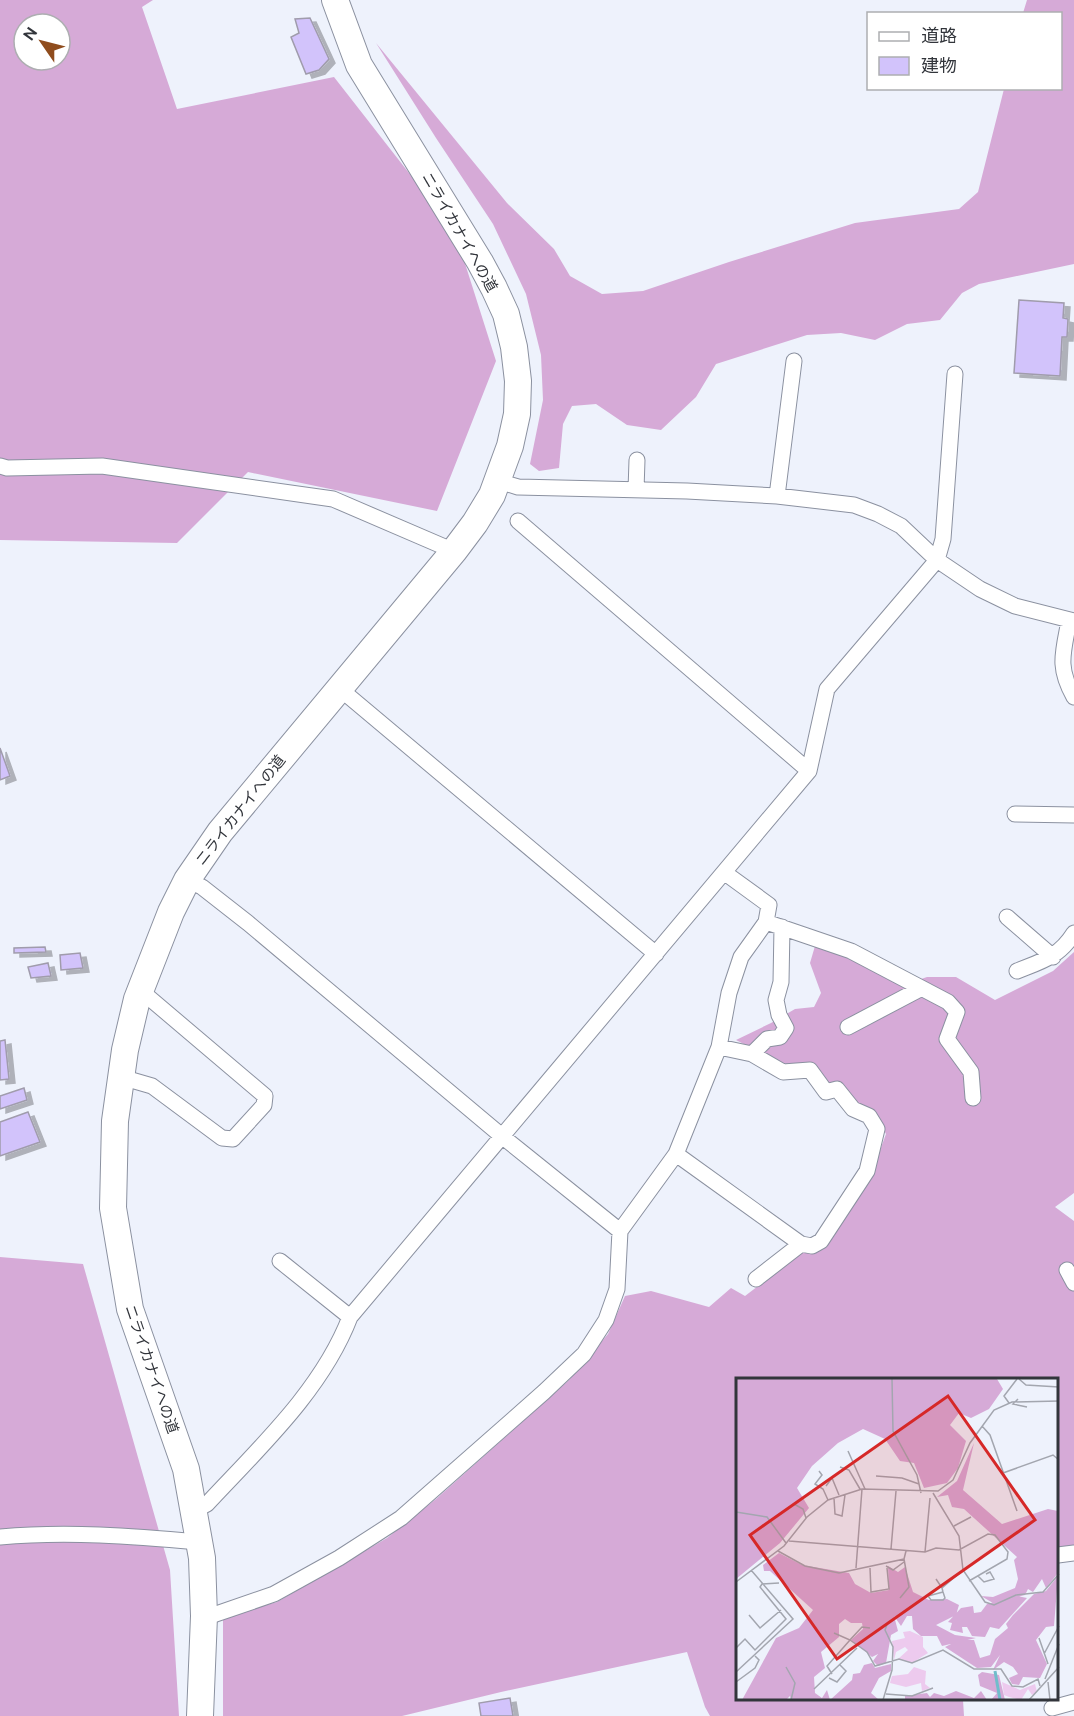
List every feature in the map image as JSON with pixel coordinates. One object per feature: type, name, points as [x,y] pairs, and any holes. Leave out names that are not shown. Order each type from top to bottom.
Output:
[{"type":"main road","name":"ニライカナイへの道","points":[[200,1716],[204,1616],[202,1558],[194,1511],[186,1470],[130,1309],[113,1208],[115,1121],[124,1050],[140,990],[171,912],[187,880],[243,804],[475,523],[498,482],[510,447],[517,414],[517,363],[506,314],[480,262],[360,65],[335,0]]},
{"type":"street","points":[[777,496],[794,361]]},
{"type":"street","points":[[194,1511],[207,1504],[293,1412],[342,1339],[350,1317],[809,771],[827,689],[937,560],[943,539],[955,374]]},
{"type":"street","points":[[636,490],[637,460]]},
{"type":"street","points":[[0,466],[7,468],[102,466],[333,499],[454,551]]},
{"type":"street","points":[[498,482],[518,487],[777,496],[854,505],[901,526],[937,560],[980,589],[1015,606],[1072,621],[1061,660],[1067,686],[1074,697]]},
{"type":"street","points":[[518,521],[809,771]]},
{"type":"street","points":[[339,688],[656,954]]},
{"type":"street","points":[[1015,814],[1074,816]]},
{"type":"street","points":[[204,1616],[274,1594],[339,1558],[401,1518],[584,1354],[606,1320],[616,1289],[620,1231],[676,1154],[719,1047],[729,993],[741,957],[766,922],[769,905],[725,873]]},
{"type":"street","points":[[187,880],[202,887],[248,923],[503,1137],[620,1231]]},
{"type":"street","points":[[1006,917],[1053,957]]},
{"type":"street","points":[[766,922],[851,951],[948,1002],[957,1012],[947,1039],[971,1072],[973,1098]]},
{"type":"street","points":[[752,1054],[767,1039],[780,1037],[786,1028],[779,1015],[776,1000],[781,982],[782,927]]},
{"type":"street","points":[[1017,971],[1053,957],[1074,933]]},
{"type":"street","points":[[848,1026],[920,989]]},
{"type":"street","points":[[121,1077],[152,1086],[222,1138],[232,1139],[264,1105],[265,1096],[140,990]]},
{"type":"street","points":[[676,1154],[801,1244],[812,1246],[821,1241],[867,1171],[877,1129],[869,1116],[853,1110],[837,1089],[826,1092],[810,1070],[783,1072],[752,1054],[719,1047]]},
{"type":"street","points":[[756,1279],[801,1244]]},
{"type":"street","points":[[279,1261],[350,1317]]},
{"type":"street","points":[[0,1537],[24,1534],[140,1536],[199,1542]]},
{"type":"street","points":[[1059,1555],[1074,1552]]},
{"type":"street","points":[[1052,1708],[1074,1702]]},
{"type":"shaded area","points":[[0,0],[153,0],[142,7],[177,109],[334,77],[455,232],[496,361],[437,511],[248,472],[177,543],[0,540]]},
{"type":"shaded area","points":[[1027,0],[1074,0],[1074,264],[979,284],[962,293],[940,320],[907,324],[875,340],[841,333],[807,335],[716,364],[696,397],[661,430],[627,425],[596,404],[572,406],[563,424],[559,468],[539,471],[530,464],[543,400],[541,355],[526,294],[493,224],[376,43],[507,203],[554,249],[570,276],[602,294],[643,291],[855,223],[959,209],[978,192],[1004,90],[1062,90],[1062,12],[1023,12]]},
{"type":"shaded area","points":[[815,946],[848,958],[904,985],[927,977],[956,977],[995,1000],[1053,971],[1074,952],[1074,1193],[1055,1207],[1074,1221],[1074,1545],[1059,1548],[1059,1378],[736,1378],[736,1701],[963,1701],[964,1716],[710,1716],[687,1652],[402,1716],[223,1716],[223,1617],[277,1602],[387,1538],[436,1499],[569,1380],[608,1334],[625,1296],[651,1291],[709,1307],[731,1288],[745,1296],[801,1253],[824,1249],[871,1175],[886,1134],[875,1113],[860,1106],[843,1084],[830,1084],[786,1066],[736,1040],[795,1009],[814,1007],[821,993],[810,963]]},
{"type":"shaded area","points":[[0,1257],[83,1264],[170,1570],[179,1716],[0,1716]]},
{"type":"building","points":[[310,18],[329,59],[319,70],[306,74],[291,37],[299,33],[295,19]]},
{"type":"building","points":[[1019,300],[1064,303],[1063,318],[1068,319],[1067,337],[1062,337],[1060,376],[1014,373]]},
{"type":"building","points":[[0,748],[10,776],[0,780]]},
{"type":"building","points":[[45,947],[46,952],[14,953],[14,948]]},
{"type":"building","points":[[80,953],[83,968],[61,970],[60,955]]},
{"type":"building","points":[[48,963],[51,976],[31,978],[28,967]]},
{"type":"building","points":[[5,1040],[9,1079],[0,1080],[0,1041]]},
{"type":"building","points":[[24,1088],[27,1100],[0,1109],[0,1096]]},
{"type":"building","points":[[28,1112],[40,1142],[0,1156],[0,1122]]},
{"type":"building","points":[[510,1698],[513,1716],[481,1716],[479,1703]]}]
